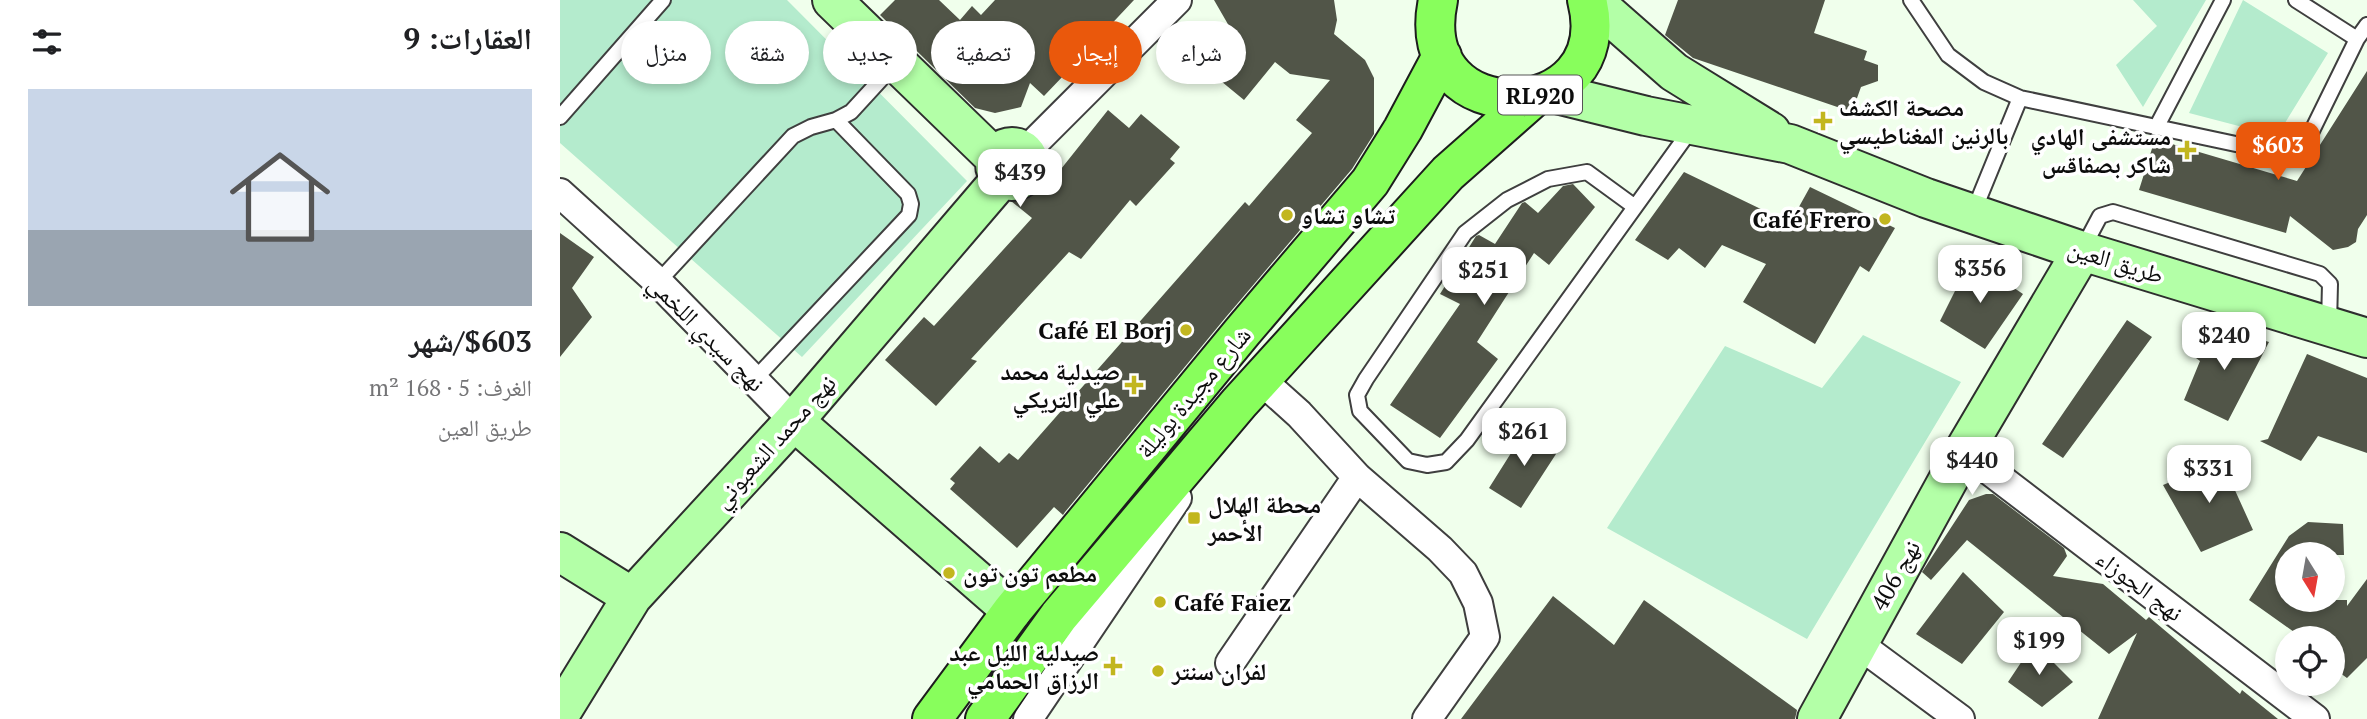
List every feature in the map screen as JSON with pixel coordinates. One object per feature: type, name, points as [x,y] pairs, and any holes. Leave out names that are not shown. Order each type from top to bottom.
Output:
[{"type":"main road","name":"RL920","points":[[1438,0],[1434,16],[1435,37],[1441,56],[1453,74],[1470,88],[1490,97],[1511,100],[1541,95],[1571,74],[1586,50],[1590,31],[1590,0]]},
{"type":"main road","name":"شارع مجيدة بوليلة","points":[[932,719],[1012,611],[1370,182],[1403,129],[1441,56]]},
{"type":"main road","name":"شارع مجيدة بوليلة","points":[[985,719],[1059,616],[1250,392],[1398,225],[1448,173],[1541,95]]},
{"type":"street","points":[[832,0],[853,21]]},
{"type":"street","name":"نهج محمد الشعبوني","points":[[560,714],[632,597],[794,421],[1007,163],[1177,0]]},
{"type":"street","name":"طريق العين","points":[[1590,0],[1674,72],[1790,144]]},
{"type":"street","points":[[917,82],[1007,163]]},
{"type":"street","name":"طريق العين","points":[[1541,95],[1790,144],[1926,198],[2082,251],[2367,338]]},
{"type":"street","name":"نهج سيدي اللخمي","points":[[560,193],[658,282],[794,421],[1012,611]]},
{"type":"street","name":"نهج 406","points":[[1817,719],[1964,451],[2082,251]]},
{"type":"street","points":[[1028,719],[1250,392],[1299,414],[1357,477],[1440,549],[1463,573],[1478,603],[1485,637],[1427,719]]},
{"type":"street","name":"نهج الجوزاء","points":[[1964,451],[2315,719]]},
{"type":"street","points":[[1230,663],[1357,477]]},
{"type":"street","points":[[560,552],[632,597]]},
{"type":"street","points":[[1857,643],[1960,719]]},
{"type":"lane","points":[[560,117],[663,0]]},
{"type":"lane","points":[[1911,0],[1948,55],[1984,82],[2020,99],[2278,153],[2291,153],[2305,145],[2367,25]]},
{"type":"lane","points":[[2156,128],[2223,0]]},
{"type":"lane","points":[[2296,0],[2357,40]]},
{"type":"lane","points":[[658,282],[793,136],[811,127],[836,120],[851,111],[877,84]]},
{"type":"lane","points":[[1973,214],[2020,99]]},
{"type":"lane","points":[[753,381],[909,215],[911,204],[908,194],[836,120]]},
{"type":"lane","points":[[1635,207],[1587,172],[1548,179],[1507,200],[1465,233],[1366,379],[1357,395],[1360,411],[1408,461],[1427,465],[1446,462],[1468,440],[1695,124]]},
{"type":"green space","points":[[560,0],[787,0],[808,21],[725,21],[725,84],[809,84],[809,22],[823,36],[823,84],[871,84],[967,181],[802,357],[560,143]]},
{"type":"green space","points":[[2133,0],[2206,0],[2143,107],[2116,65],[2157,26]]},
{"type":"green space","points":[[2243,0],[2328,53],[2277,136],[2189,113]]},
{"type":"green space","points":[[1863,335],[1961,382],[1807,639],[1607,528],[1725,346],[1822,388]]},
{"type":"building","points":[[895,0],[939,0],[960,20],[972,6],[981,15],[995,0],[1134,0],[1114,21],[1049,21],[1049,84],[1055,84],[1044,96],[1031,84],[1035,84],[1035,21],[931,21],[931,65],[917,51],[917,21],[886,21],[880,15]]},
{"type":"building","points":[[1214,0],[1334,0],[1337,20],[1334,34],[1365,60],[1374,78],[1374,134],[1352,169],[1063,515],[1054,507],[1017,548],[950,489],[955,483],[950,479],[980,446],[999,463],[1009,453],[1018,460],[1245,202],[1249,206],[1312,133],[1296,120],[1330,80],[1290,74],[1275,62],[1244,100],[1225,84],[1246,84],[1246,21],[1226,21]]},
{"type":"building","points":[[1678,0],[1825,0],[1814,33],[1867,51],[1864,60],[1878,65],[1878,81],[1861,87],[1852,112],[1693,58],[1665,35]]},
{"type":"building","points":[[2367,71],[2367,215],[2358,229],[2356,242],[2348,247],[2333,250],[2290,216],[2286,233],[2139,190],[2155,139],[2297,181]]},
{"type":"building","points":[[950,84],[1030,84],[1021,107],[995,113],[975,108]]},
{"type":"building","points":[[1108,110],[1129,128],[1141,114],[1180,147],[1170,159],[1175,163],[1136,206],[1130,200],[1081,259],[1069,252],[971,359],[977,361],[936,406],[885,360],[924,317],[934,326],[1032,218],[1011,201],[1019,192],[1023,178],[1045,156],[1061,169]]},
{"type":"building","points":[[1684,172],[1790,223],[1810,187],[1895,228],[1869,272],[1860,266],[1815,344],[1743,302],[1766,264],[1722,245],[1705,268],[1679,248],[1668,260],[1635,240]]},
{"type":"building","points":[[1573,184],[1595,207],[1549,265],[1534,253],[1477,342],[1498,359],[1440,438],[1390,405],[1460,304],[1440,294],[1476,236],[1495,244],[1522,203],[1525,202],[1538,213],[1563,186]]},
{"type":"building","points":[[560,233],[594,257],[572,288],[592,317],[560,357]]},
{"type":"building","points":[[1971,259],[2023,294],[1985,349],[1940,321]]},
{"type":"building","points":[[2127,320],[2152,337],[2063,458],[2042,444]]},
{"type":"building","points":[[2234,331],[2269,342],[2228,421],[2184,400],[2200,361],[2192,355],[2202,338],[2219,343]]},
{"type":"building","points":[[2307,354],[2367,378],[2367,453],[2318,436],[2301,461],[2260,441],[2268,439]]},
{"type":"building","points":[[1530,423],[1556,454],[1521,508],[1489,488]]},
{"type":"building","points":[[2219,455],[2253,530],[2201,552],[2163,485],[2199,470],[2195,463]]},
{"type":"building","points":[[1993,494],[2064,548],[2067,556],[2053,576],[2103,584],[2146,620],[2149,617],[2240,694],[2242,690],[2278,719],[2098,719],[2137,633],[2109,654],[1967,540],[1931,580],[1922,572],[1969,500]]},
{"type":"building","points":[[2308,522],[2343,524],[2344,542],[2285,542]]},
{"type":"building","points":[[2275,558],[2275,612],[2345,612],[2345,600],[2347,606],[2367,579],[2367,658],[2347,678],[2345,626],[2286,626],[2249,600]]},
{"type":"building","points":[[1963,572],[2004,612],[1962,664],[1916,634]]},
{"type":"building","points":[[1553,596],[1614,645],[1644,600],[1797,710],[1795,719],[1461,719]]},
{"type":"building","points":[[2034,643],[2073,682],[2042,707],[2008,682]]},
{"type":"place","name":"مصحة الكشف بالرنين المغناطيسي","points":[[1823,121]]},
{"type":"place","name":"مستشفى الهادي شاكر بصفاقس","points":[[2187,150]]},
{"type":"place","name":"تشاو تشاو","points":[[1287,215]]},
{"type":"place","name":"Café Frero","points":[[1885,219]]},
{"type":"place","name":"Café El Borj","points":[[1186,330]]},
{"type":"place","name":"صيدلية محمد علي التريكي","points":[[1134,385]]},
{"type":"place","name":"محطة الهلال الأحمر","points":[[1194,518]]},
{"type":"place","name":"مطعم تون تون","points":[[949,573]]},
{"type":"place","name":"Café Faiez","points":[[1160,602]]},
{"type":"place","name":"صيدلية الليل عبد الرزاق الحمامي","points":[[1113,666]]},
{"type":"place","name":"لفران سنتر","points":[[1158,671]]}]
